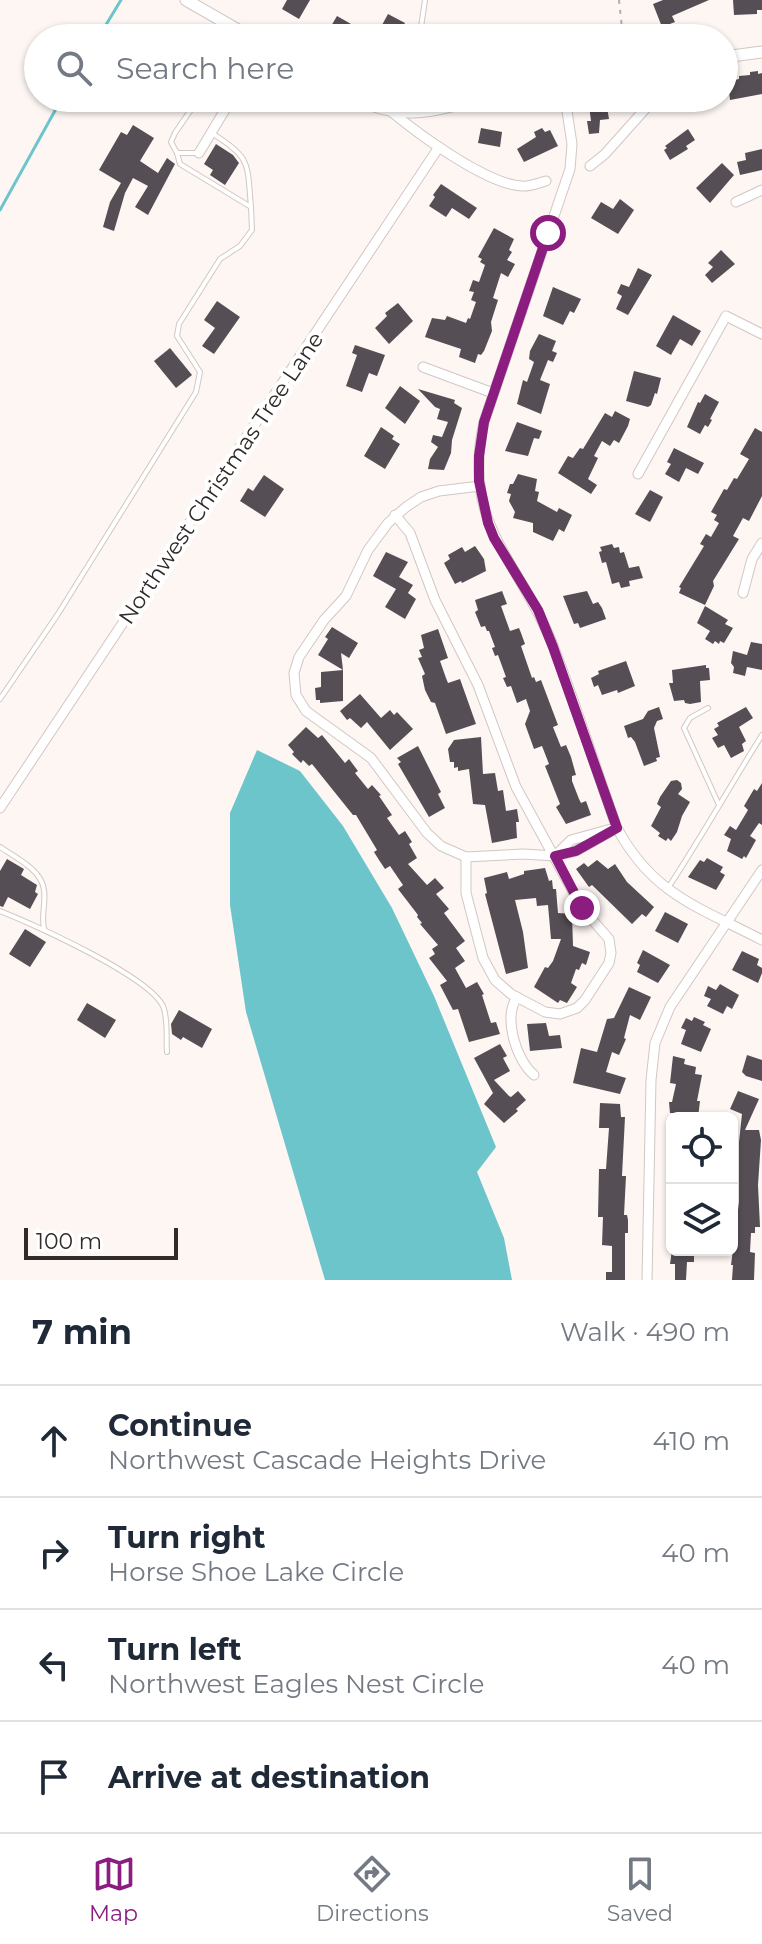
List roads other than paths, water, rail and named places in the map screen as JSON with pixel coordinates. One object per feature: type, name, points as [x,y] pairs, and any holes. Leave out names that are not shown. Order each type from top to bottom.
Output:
[{"type":"street","points":[[186,0],[225,24]]},
{"type":"street","points":[[738,55],[762,52]]},
{"type":"street","points":[[199,153],[224,112]]},
{"type":"street","points":[[392,112],[439,147],[505,183],[524,187],[546,181]]},
{"type":"street","points":[[567,112],[572,144],[570,169],[481,435],[480,486],[488,523],[538,610],[617,828],[638,862],[667,890],[762,940]]},
{"type":"street","points":[[590,166],[642,112]]},
{"type":"street","name":"Northwest Christmas Tree Lane","points":[[0,808],[439,147]]},
{"type":"street","points":[[736,202],[762,190]]},
{"type":"street","points":[[638,474],[726,316],[762,334]]},
{"type":"street","points":[[423,367],[493,393]]},
{"type":"street","points":[[480,486],[439,491],[421,497],[395,515],[368,550],[346,596],[324,620],[299,657],[294,673],[296,695],[306,711],[371,758],[427,833],[441,846],[466,857],[555,856],[576,851],[617,828]]},
{"type":"street","points":[[395,515],[410,533],[435,600],[478,685],[516,787],[582,908],[606,932],[611,946],[609,963],[585,1000],[570,1012],[553,1014],[517,997],[495,980],[483,958],[466,893],[466,857]]},
{"type":"street","points":[[743,593],[752,559],[762,543]]},
{"type":"street","points":[[647,1280],[651,1080],[655,1043],[670,1007],[762,870]]},
{"type":"street","points":[[517,997],[510,1010],[512,1025],[520,1060],[534,1075]]},
{"type":"lane","points":[[421,24],[425,0]]},
{"type":"lane","points":[[189,112],[171,142],[180,164],[251,207]]},
{"type":"lane","points":[[0,699],[58,614],[196,392],[200,372],[177,336],[179,324],[220,259],[240,246],[252,230],[247,166],[237,148],[212,133]]},
{"type":"lane","points":[[177,153],[199,153]]},
{"type":"lane","points":[[708,708],[690,718],[684,728],[720,807]]},
{"type":"lane","points":[[667,890],[762,735]]},
{"type":"lane","points":[[0,847],[34,872],[42,883],[45,892],[41,917],[44,928]]},
{"type":"lane","points":[[0,911],[44,928],[155,994],[164,1008],[167,1052]]},
{"type":"water","points":[[257,750],[300,771],[343,826],[392,908],[434,996],[496,1147],[477,1172],[504,1238],[512,1280],[325,1280],[246,1012],[230,905],[230,813]]},
{"type":"waterway","points":[[106,24],[121,0]]},
{"type":"waterway","points":[[0,210],[54,112]]}]
